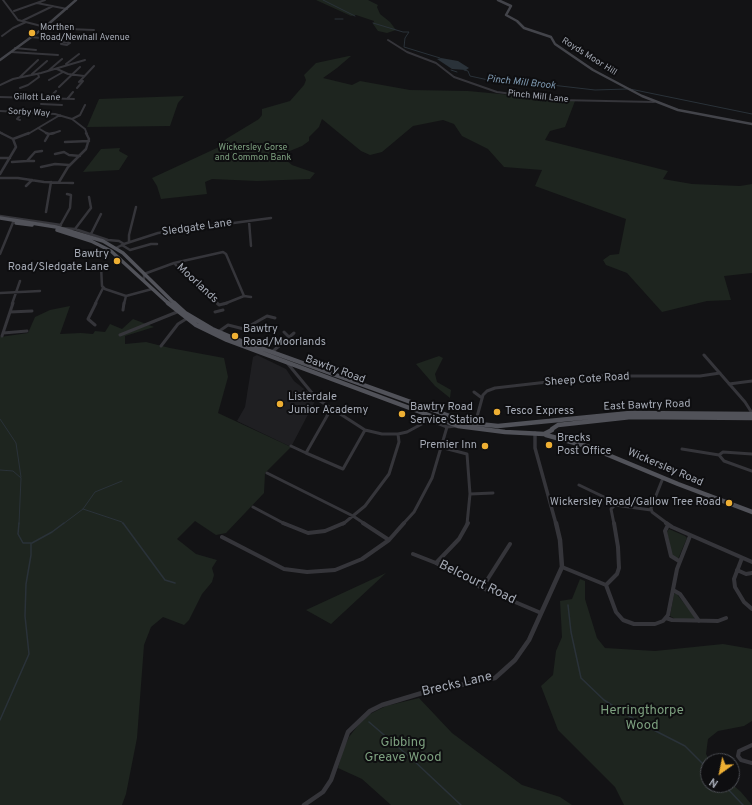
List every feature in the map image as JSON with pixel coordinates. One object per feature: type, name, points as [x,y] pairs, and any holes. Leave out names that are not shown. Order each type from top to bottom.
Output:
[{"type":"main road","points":[[0,60],[44,27],[76,0]]},
{"type":"main road","name":"Royds Moor Hill","points":[[498,0],[511,6],[506,13],[525,29],[551,37],[554,44],[593,70],[654,102],[678,110],[752,124]]},
{"type":"main road","name":"Bawtry Road","points":[[0,218],[12,223],[60,226],[116,248],[185,313],[217,333],[475,424],[498,426],[544,422]]},
{"type":"main road","name":"Bawtry Road","points":[[22,223],[66,232],[98,244],[116,254],[186,319],[286,361],[458,426],[491,432],[529,432],[542,434],[549,433],[552,430]]},
{"type":"main road","points":[[134,264],[138,270],[135,272]]},
{"type":"main road","points":[[425,414],[422,410],[427,408]]},
{"type":"main road","name":"East Bawtry Road","points":[[544,422],[630,413],[752,414]]},
{"type":"main road","name":"East Bawtry Road","points":[[552,430],[558,425],[631,417],[752,418]]},
{"type":"main road","name":"Wickersley Road","points":[[544,422],[551,425],[552,430],[571,441]]},
{"type":"main road","points":[[526,424],[529,432]]},
{"type":"main road","name":"Wickersley Road","points":[[542,434],[589,446],[662,478],[752,512]]},
{"type":"street","points":[[2,0],[16,18],[22,21],[44,27],[94,30]]},
{"type":"street","points":[[36,0],[53,6],[67,8]]},
{"type":"street","points":[[14,11],[45,0]]},
{"type":"street","points":[[22,21],[53,6]]},
{"type":"street","points":[[2,36],[13,28],[26,22]]},
{"type":"street","points":[[31,37],[60,40],[63,42],[78,38]]},
{"type":"street","name":"Pinch Mill Lane","points":[[388,40],[407,52],[436,63],[454,77],[497,92],[559,100],[654,102]]},
{"type":"street","points":[[15,48],[36,50]]},
{"type":"street","points":[[11,52],[58,55]]},
{"type":"street","points":[[0,85],[9,80],[57,69],[78,54]]},
{"type":"street","points":[[48,71],[62,59]]},
{"type":"street","points":[[20,77],[38,60]]},
{"type":"street","points":[[64,65],[85,60]]},
{"type":"street","points":[[30,75],[47,61]]},
{"type":"street","points":[[59,87],[81,66]]},
{"type":"street","points":[[77,88],[83,81],[79,81],[95,67]]},
{"type":"street","points":[[57,69],[84,76]]},
{"type":"street","points":[[49,80],[64,72]]},
{"type":"street","points":[[20,88],[39,77],[38,74]]},
{"type":"street","points":[[49,99],[56,91]]},
{"type":"street","points":[[68,99],[73,92]]},
{"type":"street","name":"Gillott Lane","points":[[0,97],[49,99],[74,98]]},
{"type":"street","points":[[35,112],[41,103],[62,105]]},
{"type":"street","points":[[72,119],[80,115],[85,105]]},
{"type":"street","name":"Sorby Way","points":[[0,111],[35,112],[60,115],[72,119],[85,129],[89,136],[89,141]]},
{"type":"street","points":[[13,120],[19,120],[23,112]]},
{"type":"street","points":[[13,139],[38,128],[60,115]]},
{"type":"street","points":[[38,128],[48,134],[60,131]]},
{"type":"street","points":[[0,132],[13,139],[16,147],[0,174]]},
{"type":"street","points":[[45,141],[48,134]]},
{"type":"street","points":[[59,182],[69,165],[86,149],[89,141],[65,142]]},
{"type":"street","points":[[26,162],[38,150],[42,151]]},
{"type":"street","points":[[56,153],[64,152],[69,155],[80,156]]},
{"type":"street","points":[[0,158],[10,158]]},
{"type":"street","points":[[7,162],[34,161]]},
{"type":"street","points":[[41,167],[49,164],[69,165]]},
{"type":"street","points":[[0,178],[73,183]]},
{"type":"street","points":[[26,186],[32,180]]},
{"type":"street","points":[[46,212],[51,182]]},
{"type":"street","points":[[60,226],[70,208],[70,195],[67,194]]},
{"type":"street","points":[[75,229],[91,208],[89,197]]},
{"type":"street","points":[[129,242],[129,235],[136,207]]},
{"type":"street","points":[[91,234],[101,214]]},
{"type":"street","name":"Bawtry Road","points":[[0,218],[29,219],[75,229],[108,240],[119,241],[130,250],[151,244],[157,244]]},
{"type":"street","name":"Sledgate Lane","points":[[123,244],[158,233],[271,218]]},
{"type":"street","points":[[249,221],[251,246]]},
{"type":"street","points":[[0,254],[12,223]]},
{"type":"street","points":[[116,248],[123,244]]},
{"type":"street","points":[[226,248],[224,253],[226,254],[244,296],[252,297]]},
{"type":"street","name":"Moorlands","points":[[144,274],[182,260],[224,253]]},
{"type":"street","name":"Moorlands","points":[[174,263],[195,285],[220,306]]},
{"type":"street","points":[[95,325],[88,319],[103,288],[101,266]]},
{"type":"street","points":[[144,274],[144,281]]},
{"type":"street","points":[[20,281],[3,334],[27,331]]},
{"type":"street","points":[[103,288],[126,296],[152,289]]},
{"type":"street","points":[[0,293],[40,291]]},
{"type":"street","points":[[123,310],[126,296]]},
{"type":"street","name":"Moorlands","points":[[223,310],[217,311],[220,306],[244,296]]},
{"type":"street","points":[[10,312],[32,311]]},
{"type":"street","points":[[267,311],[267,316]]},
{"type":"street","points":[[120,335],[177,312]]},
{"type":"street","points":[[217,333],[228,325],[240,329],[248,328],[267,316],[275,318]]},
{"type":"street","points":[[161,346],[178,324],[186,319]]},
{"type":"street","points":[[284,332],[289,337]]},
{"type":"street","points":[[272,352],[294,333]]},
{"type":"street","points":[[704,354],[745,402],[752,414]]},
{"type":"street","points":[[286,361],[317,399],[365,430],[382,434],[398,434],[407,432],[429,420]]},
{"type":"street","points":[[300,378],[301,371],[312,371]]},
{"type":"street","name":"Sheep Cote Road","points":[[482,398],[487,391],[495,388],[600,376],[700,376],[720,373]]},
{"type":"street","points":[[729,384],[752,381]]},
{"type":"street","points":[[474,392],[482,398],[475,424]]},
{"type":"street","points":[[306,453],[331,409]]},
{"type":"street","points":[[425,414],[429,420],[447,427],[458,426]]},
{"type":"street","points":[[222,537],[284,569],[307,572],[335,570],[362,559],[389,540],[414,512],[432,478],[447,427]]},
{"type":"street","points":[[340,474],[365,430]]},
{"type":"street","name":"Brecks Lane","points":[[304,805],[323,792],[331,780],[348,732],[370,711],[382,705],[422,693],[495,678],[509,667],[523,650],[562,567],[560,540],[535,448],[535,433]]},
{"type":"street","points":[[253,507],[291,527],[308,533],[326,531],[340,525],[365,506],[389,474],[399,442],[398,434]]},
{"type":"street","points":[[291,446],[343,469]]},
{"type":"street","points":[[436,563],[459,539],[468,522],[470,494],[466,454],[440,447]]},
{"type":"street","points":[[682,449],[718,455],[724,461],[752,471]]},
{"type":"street","points":[[718,455],[723,452],[752,454]]},
{"type":"street","points":[[267,473],[353,516],[389,540]]},
{"type":"street","points":[[651,510],[662,478]]},
{"type":"street","points":[[579,485],[604,497],[615,505],[651,510],[668,525],[752,562]]},
{"type":"street","points":[[582,491],[584,487]]},
{"type":"street","points":[[470,494],[494,493]]},
{"type":"street","points":[[606,585],[617,574],[619,568],[618,547],[611,511],[615,505]]},
{"type":"street","points":[[668,525],[665,531],[671,556],[679,562]]},
{"type":"street","points":[[666,618],[679,562],[690,536]]},
{"type":"street","points":[[482,588],[510,544]]},
{"type":"street","name":"Belcourt Road","points":[[413,554],[436,563],[482,588],[541,614]]},
{"type":"street","points":[[742,558],[734,579],[735,587],[744,602],[752,609]]},
{"type":"street","points":[[562,567],[606,585],[614,608],[623,620],[634,624],[655,624],[666,618],[672,620],[699,621],[721,621],[726,618]]},
{"type":"street","points":[[737,570],[746,574],[752,573]]},
{"type":"street","points":[[673,590],[680,594],[699,621]]},
{"type":"street","points":[[752,745],[739,751],[738,756],[741,760],[752,763]]},
{"type":"shaded area","points":[[441,58],[458,61],[469,68],[466,70],[452,69],[437,59]]},
{"type":"shaded area","name":"Listerdale Junior Academy","points":[[257,355],[286,369],[294,381],[308,392],[307,393],[315,401],[291,447],[237,421],[245,407],[253,357]]},
{"type":"green space","points":[[316,0],[368,0],[378,5],[377,7],[380,14],[390,22],[396,30],[387,33],[378,31],[373,24],[374,21],[356,15],[351,16]]},
{"type":"green space","name":"Wickersley Gorse and Common Bank","points":[[351,56],[323,78],[352,85],[360,81],[410,90],[468,91],[575,101],[565,127],[550,131],[545,140],[668,171],[663,179],[692,184],[740,186],[752,184],[752,273],[724,276],[731,300],[707,301],[662,312],[627,273],[606,265],[603,260],[610,255],[619,254],[626,219],[535,186],[542,170],[504,167],[488,149],[462,136],[454,124],[443,120],[413,126],[382,152],[370,155],[361,151],[322,119],[319,127],[309,137],[309,141],[302,146],[280,155],[292,165],[315,173],[310,179],[257,181],[212,179],[205,182],[207,194],[161,199],[157,186],[152,178],[219,147],[226,139],[259,119],[262,115],[262,109],[290,101],[304,85],[306,80],[304,75],[316,63]]},
{"type":"green space","points":[[184,96],[178,103],[170,126],[87,127],[99,99]]},
{"type":"green space","points":[[120,148],[119,151],[128,156],[119,170],[83,172],[101,149]]},
{"type":"green space","points":[[70,306],[60,334],[93,334],[95,331],[105,332],[110,324],[122,329],[133,319],[154,327],[125,336],[125,344],[146,342],[224,358],[228,377],[218,413],[291,447],[265,473],[264,493],[226,533],[216,535],[195,521],[177,539],[196,554],[217,560],[212,568],[214,575],[212,582],[202,594],[189,620],[184,625],[163,617],[151,627],[144,645],[137,738],[126,794],[122,805],[0,805],[0,337],[28,333],[35,317],[50,310]]},
{"type":"green space","points":[[439,356],[443,358],[435,374],[437,382],[451,390],[450,398],[435,386],[416,364]]},
{"type":"green space","points":[[669,529],[687,538],[678,559],[672,556],[667,532]]},
{"type":"green space","points":[[386,573],[331,624],[306,610]]},
{"type":"green space","name":"Herringthorpe Wood","points":[[580,579],[585,581],[585,599],[597,638],[605,648],[655,651],[723,644],[752,649],[752,721],[744,726],[718,731],[708,739],[706,753],[700,753],[700,793],[740,793],[740,791],[752,805],[624,805],[615,787],[558,730],[541,686],[553,675],[556,651],[562,637],[560,601],[572,599]]},
{"type":"green space","points":[[676,593],[694,616],[694,619],[675,619],[670,616],[674,594]]},
{"type":"green space","name":"Gibbing Greave Wood","points":[[419,698],[452,733],[522,785],[560,797],[572,805],[391,805],[362,779],[338,768],[343,750],[349,737],[359,724],[370,714],[386,706]]},
{"type":"waterway","name":"Pinch Mill Brook","points":[[323,0],[355,16]]},
{"type":"waterway","points":[[335,19],[343,19]]},
{"type":"waterway","name":"Pinch Mill Brook","points":[[373,23],[403,32],[409,32],[405,38],[404,47],[440,58]]},
{"type":"waterway","points":[[451,70],[457,72]]},
{"type":"waterway","name":"Pinch Mill Brook","points":[[464,70],[468,71],[470,76],[493,81],[517,81],[595,90],[627,89]]},
{"type":"waterway","name":"Pinch Mill Brook","points":[[630,89],[752,114]]},
{"type":"waterway","points":[[0,419],[16,443],[21,477]]},
{"type":"waterway","points":[[0,470],[13,471],[21,478],[19,524]]},
{"type":"waterway","points":[[83,509],[95,492],[122,481]]},
{"type":"waterway","points":[[63,524],[83,509]]},
{"type":"waterway","points":[[83,509],[122,522],[123,524]]},
{"type":"waterway","points":[[0,720],[29,654],[25,616],[26,584],[31,555],[31,543],[23,543],[18,534],[19,523]]},
{"type":"waterway","points":[[32,543],[52,532],[64,523]]},
{"type":"waterway","points":[[123,523],[165,580],[175,583]]},
{"type":"waterway","points":[[568,605],[571,632],[581,678],[604,700],[640,723],[685,746],[700,761]]},
{"type":"waterway","points":[[369,722],[412,759],[461,805]]},
{"type":"waterway","points":[[732,793],[743,805]]},
{"type":"place","name":"Morthen Road/Newhall Avenue","points":[[32,33]]},
{"type":"place","name":"Bawtry Road/Sledgate Lane","points":[[117,261]]},
{"type":"place","name":"Bawtry Road/Moorlands","points":[[235,336]]},
{"type":"place","name":"Listerdale Junior Academy","points":[[280,404]]},
{"type":"place","name":"Tesco Express","points":[[497,412]]},
{"type":"place","name":"Bawtry Road Service Station","points":[[402,414]]},
{"type":"place","name":"Brecks Post Office","points":[[549,445]]},
{"type":"place","name":"Premier Inn","points":[[485,446]]},
{"type":"place","name":"Wickersley Road/Gallow Tree Road","points":[[729,503]]}]
